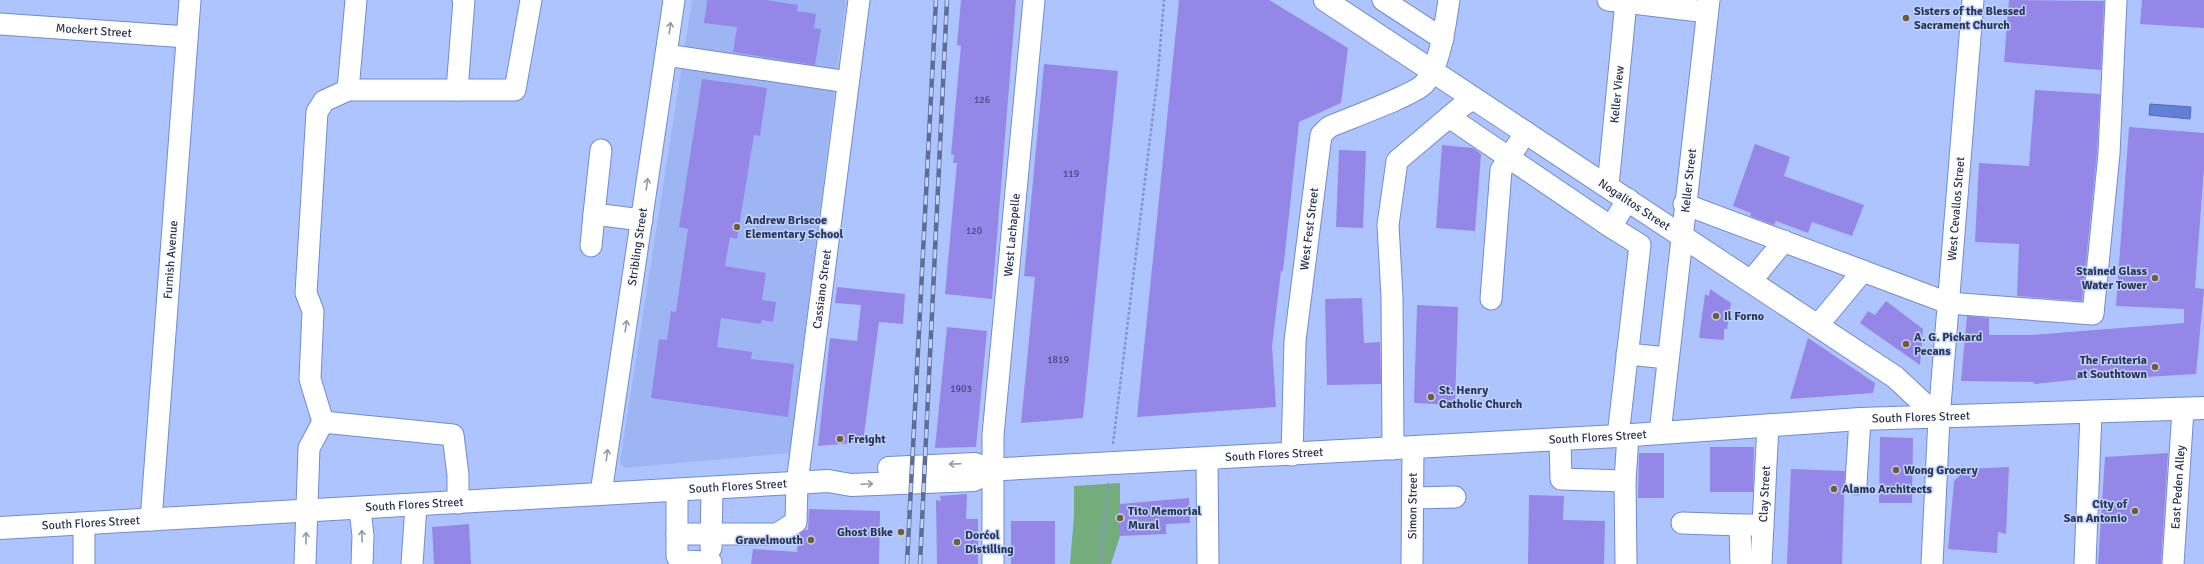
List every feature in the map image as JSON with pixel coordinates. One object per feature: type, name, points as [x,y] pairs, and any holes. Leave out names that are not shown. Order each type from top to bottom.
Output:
[{"type":"main road","name":"Nogalitos Street","points":[[1325,0],[1682,234],[1895,377],[1939,418]]},
{"type":"main road","name":"South Flores Street","points":[[0,528],[416,506],[828,481],[852,471],[926,466],[975,464],[992,470],[1292,455],[1660,433],[1860,419],[1939,418],[2194,409]]},
{"type":"street","name":"Furnish Avenue","points":[[151,520],[190,0]]},
{"type":"street","points":[[348,90],[356,0]]},
{"type":"street","points":[[458,90],[463,0]]},
{"type":"street","points":[[305,564],[309,448],[323,422],[310,379],[313,310],[306,293],[317,112],[324,102],[348,90],[514,90],[531,0]]},
{"type":"street","name":"Stribling Street","points":[[601,494],[674,0]]},
{"type":"street","name":"Cassiano Street","points":[[711,534],[777,534],[796,522],[797,483],[859,0]]},
{"type":"street","name":"West Lachapelle","points":[[993,564],[993,435],[1034,0]]},
{"type":"street","points":[[1383,0],[1443,39]]},
{"type":"street","name":"West Fest Street","points":[[1292,455],[1295,342],[1321,135],[1329,127],[1424,85],[1432,69],[1443,39],[1449,0]]},
{"type":"street","name":"West Cevallos Street","points":[[1932,564],[1939,418],[1973,0]]},
{"type":"street","points":[[1684,204],[1948,303],[2093,314],[2109,154],[2116,0]]},
{"type":"street","points":[[1617,1],[1708,6]]},
{"type":"street","name":"Keller View","points":[[1608,186],[1617,1]]},
{"type":"street","name":"Keller Street","points":[[1660,433],[1684,204],[1708,6]]},
{"type":"street","name":"Mockert Street","points":[[0,24],[187,37]]},
{"type":"street","points":[[666,55],[848,82]]},
{"type":"street","name":"Simon Street","points":[[1412,564],[1413,498],[1403,448],[1388,226],[1397,161],[1474,98]]},
{"type":"street","points":[[1449,117],[1640,245],[1627,354],[1623,435],[1626,481],[1626,564]]},
{"type":"street","points":[[1490,299],[1501,170],[1526,132]]},
{"type":"street","points":[[591,246],[601,150]]},
{"type":"street","points":[[1611,227],[1628,199]]},
{"type":"street","points":[[594,214],[642,220]]},
{"type":"street","points":[[1751,281],[1784,241]]},
{"type":"street","points":[[1818,325],[1863,271]]},
{"type":"street","points":[[1627,354],[1668,358]]},
{"type":"street","name":"East Peden Alley","points":[[2173,564],[2194,409]]},
{"type":"street","points":[[2086,564],[2091,413]]},
{"type":"street","points":[[1856,484],[1860,419]]},
{"type":"street","points":[[323,422],[454,435],[458,475],[458,503]]},
{"type":"street","name":"Clay Street","points":[[1761,564],[1768,425]]},
{"type":"street","points":[[1560,439],[1561,479],[1626,481]]},
{"type":"street","points":[[1207,459],[1208,564]]},
{"type":"street","points":[[677,490],[677,556],[680,561],[711,563],[712,488]]},
{"type":"street","points":[[1413,498],[1455,497]]},
{"type":"street","points":[[412,564],[416,506]]},
{"type":"street","points":[[360,508],[363,536],[362,564]]},
{"type":"street","points":[[1682,523],[1763,525]]},
{"type":"street","points":[[84,524],[84,564]]},
{"type":"street","points":[[1740,525],[1741,564]]},
{"type":"street","points":[[677,534],[711,534]]},
{"type":"path","points":[[1113,444],[1157,81],[1164,0]]},
{"type":"path","points":[[1100,564],[1108,483]]},
{"type":"shaded area","name":"Andrew Briscoe Elementary School","points":[[692,0],[846,0],[790,453],[625,468],[620,462]]},
{"type":"shaded area","points":[[2150,104],[2191,107],[2190,119],[2149,115]]},
{"type":"green space","points":[[1120,483],[1120,536],[1111,564],[1070,564],[1074,516],[1074,486]]},
{"type":"building","points":[[707,0],[766,0],[798,5],[797,11],[816,14],[814,28],[821,29],[815,65],[733,52],[737,27],[704,23]]},
{"type":"building","points":[[961,0],[1016,0],[992,299],[945,294],[957,163],[953,163],[954,155],[951,154],[961,46],[957,45]]},
{"type":"building","points":[[1179,0],[1269,0],[1348,48],[1341,103],[1299,122],[1283,271],[1281,271],[1272,346],[1276,407],[1137,417]]},
{"type":"building","points":[[2009,0],[2104,1],[2101,70],[2004,62]]},
{"type":"building","points":[[2142,0],[2204,0],[2204,28],[2140,24]]},
{"type":"building","points":[[1044,64],[1118,71],[1083,418],[1021,423],[1035,277],[1024,276]]},
{"type":"building","points":[[702,79],[767,88],[760,136],[754,135],[737,239],[730,237],[725,266],[766,273],[762,300],[776,302],[773,322],[762,320],[761,324],[721,318],[717,347],[752,352],[751,359],[794,364],[788,417],[651,398],[659,339],[667,340],[671,311],[676,312],[688,229],[679,227]]},
{"type":"building","points":[[2035,90],[2100,94],[2097,153],[2082,301],[2017,296],[2019,244],[1975,242],[1979,163],[2029,166]]},
{"type":"building","points":[[2129,127],[2204,133],[2204,168],[2195,288],[2204,289],[2196,374],[2111,379],[2111,376],[2034,384],[2034,382],[1961,381],[1967,316],[1989,318],[1989,335],[2031,335],[2184,323],[2184,309],[2116,306]]},
{"type":"building","points":[[1755,144],[1790,157],[1784,176],[1864,205],[1852,236],[1812,222],[1808,233],[1776,221],[1774,225],[1750,216],[1751,213],[1733,206]]},
{"type":"building","points":[[1442,145],[1473,148],[1481,154],[1475,231],[1436,228]]},
{"type":"building","points":[[1339,150],[1366,151],[1363,228],[1336,227]]},
{"type":"building","points":[[837,287],[905,294],[903,324],[879,322],[863,442],[818,446],[830,338],[857,341],[861,305],[835,303]]},
{"type":"building","name":"Il Forno","points":[[1710,289],[1731,303],[1727,329],[1724,329],[1724,340],[1699,338],[1705,294],[1709,296]]},
{"type":"building","points":[[1362,298],[1364,343],[1380,342],[1381,384],[1327,385],[1325,299]]},
{"type":"building","name":"A. G. Pickard Pecans","points":[[1886,301],[1923,329],[1920,365],[1860,323],[1868,311],[1875,315]]},
{"type":"building","points":[[1417,305],[1458,307],[1455,405],[1414,403]]},
{"type":"building","points":[[947,327],[987,331],[976,447],[935,448]]},
{"type":"building","points":[[1808,338],[1875,383],[1873,393],[1790,399]]},
{"type":"building","name":"Wong Grocery","points":[[1880,437],[1913,438],[1912,503],[1879,503]]},
{"type":"building","points":[[1710,447],[1754,447],[1753,492],[1710,492]]},
{"type":"building","points":[[1639,453],[1664,453],[1664,498],[1638,498]]},
{"type":"building","name":"City of San Antonio","points":[[2168,453],[2161,564],[2098,564],[2105,457]]},
{"type":"building","points":[[2009,467],[2006,534],[1998,532],[1997,553],[1948,549],[1954,481],[1967,469]]},
{"type":"building","points":[[1791,469],[1845,471],[1842,564],[1787,564]]},
{"type":"building","name":"Dorćol Distilling","points":[[967,494],[966,519],[978,519],[978,564],[937,564],[936,500],[941,501],[940,496]]},
{"type":"building","points":[[1529,495],[1564,496],[1563,520],[1605,521],[1604,564],[1528,564]]},
{"type":"building","points":[[1189,498],[1190,523],[1166,524],[1166,534],[1120,536],[1120,504]]},
{"type":"building","points":[[809,509],[880,511],[879,564],[751,564],[753,549],[797,552],[798,535],[804,530],[808,530]]},
{"type":"building","points":[[1011,521],[1055,521],[1055,564],[1011,564]]},
{"type":"building","points":[[469,524],[471,564],[434,564],[432,527]]},
{"type":"railway","points":[[907,564],[936,0]]},
{"type":"railway","points":[[920,564],[947,0]]},
{"type":"place","name":"Sisters of the Blessed Sacrament Church","points":[[1906,18]]},
{"type":"place","name":"Andrew Briscoe Elementary School","points":[[737,227]]},
{"type":"place","name":"Stained Glass Water Tower","points":[[2155,278]]},
{"type":"place","name":"Il Forno","points":[[1716,316]]},
{"type":"place","name":"A. G. Pickard Pecans","points":[[1906,344]]},
{"type":"place","name":"The Fruiteria at Southtown","points":[[2155,367]]},
{"type":"place","name":"St. Henry Catholic Church","points":[[1431,397]]},
{"type":"place","name":"Freight","points":[[840,439]]},
{"type":"place","name":"Wong Grocery","points":[[1896,470]]},
{"type":"place","name":"Alamo Architects","points":[[1834,489]]},
{"type":"place","name":"City of San Antonio","points":[[2135,511]]},
{"type":"place","name":"Tito Memorial Mural","points":[[1120,518]]},
{"type":"place","name":"Ghost Bike","points":[[901,532]]},
{"type":"place","name":"Gravelmouth","points":[[811,540]]},
{"type":"place","name":"Dorćol Distilling","points":[[957,542]]}]
